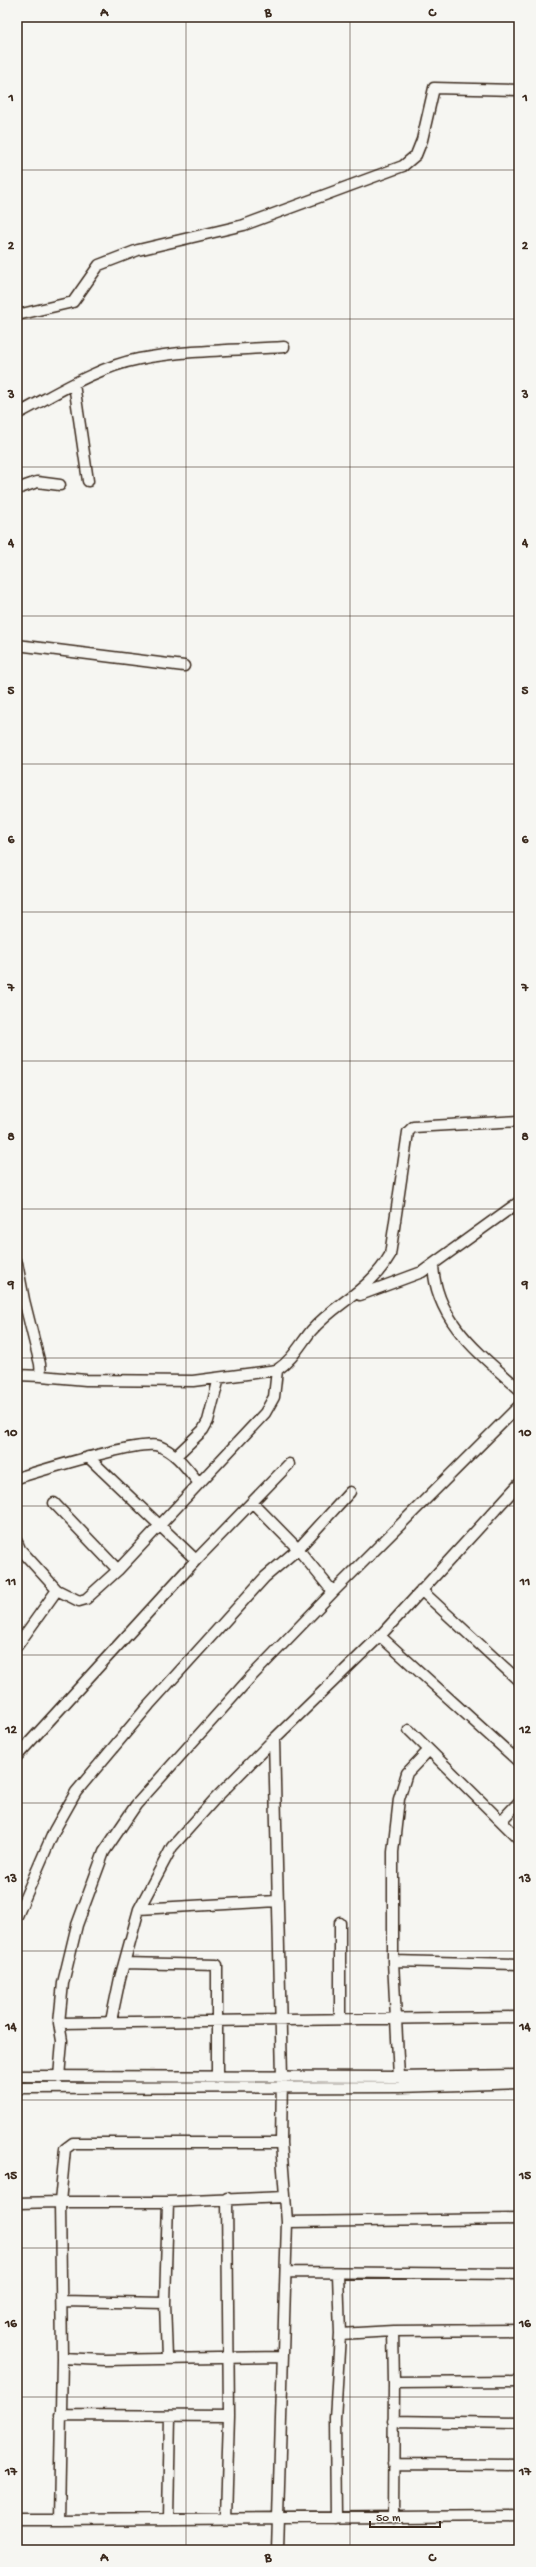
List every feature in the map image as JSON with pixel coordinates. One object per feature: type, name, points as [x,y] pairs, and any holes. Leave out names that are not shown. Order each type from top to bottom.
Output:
[{"type":"street","points":[[17,315],[73,302],[99,265],[138,250],[244,225],[403,166],[416,155],[422,140],[434,88],[519,90]]},
{"type":"street","points":[[17,414],[74,384],[138,359],[214,351],[284,348]]},
{"type":"street","points":[[74,384],[88,481]]},
{"type":"street","points":[[17,489],[37,482],[60,485]]},
{"type":"street","points":[[17,645],[184,666]]},
{"type":"street","points":[[17,1375],[94,1380],[193,1381],[277,1370],[286,1364],[310,1334],[350,1298],[367,1286],[382,1269],[390,1255],[408,1132],[412,1127],[519,1121]]},
{"type":"street","points":[[350,1298],[422,1272],[519,1202]]},
{"type":"street","points":[[17,1263],[20,1300],[40,1364],[41,1376]]},
{"type":"street","points":[[433,1264],[434,1284],[450,1317],[469,1344],[519,1389]]},
{"type":"street","points":[[18,1547],[57,1590],[79,1601],[86,1599],[118,1570],[157,1526],[265,1413],[274,1397],[277,1370]]},
{"type":"street","points":[[176,1456],[203,1430],[208,1421],[219,1378]]},
{"type":"street","points":[[59,2077],[62,2041],[59,2023],[63,1983],[77,1925],[104,1852],[136,1805],[249,1679],[333,1592],[519,1406]]},
{"type":"street","points":[[17,1478],[88,1457],[153,1444],[176,1456],[199,1483]]},
{"type":"street","points":[[88,1457],[157,1526],[196,1560]]},
{"type":"street","points":[[17,1756],[196,1560],[253,1503],[289,1464]]},
{"type":"street","points":[[111,2021],[124,1963],[139,1909],[172,1846],[214,1800],[274,1739],[380,1636],[519,1484]]},
{"type":"street","points":[[17,1916],[54,1831],[76,1792],[149,1705],[259,1583],[298,1549],[350,1492]]},
{"type":"street","points":[[54,1503],[118,1570]]},
{"type":"street","points":[[253,1503],[298,1549],[333,1592]]},
{"type":"street","points":[[17,1646],[57,1590]]},
{"type":"street","points":[[421,1590],[519,1681]]},
{"type":"street","points":[[380,1636],[519,1762]]},
{"type":"street","points":[[409,1730],[519,1839]]},
{"type":"street","points":[[274,1739],[282,2076],[281,2143],[287,2222],[276,2517],[277,2550]]},
{"type":"street","points":[[399,2077],[393,1961],[393,1852],[399,1799],[407,1773],[429,1750]]},
{"type":"street","points":[[501,1821],[519,1802]]},
{"type":"street","points":[[139,1909],[277,1901]]},
{"type":"street","points":[[340,1923],[340,2020]]},
{"type":"street","points":[[393,1961],[519,1964]]},
{"type":"street","points":[[124,1963],[217,1965],[217,2077]]},
{"type":"street","points":[[59,2023],[111,2021],[217,2022],[519,2017]]},
{"type":"street","points":[[17,2076],[399,2077],[519,2075]]},
{"type":"street","points":[[17,2088],[399,2087],[519,2083]]},
{"type":"street","points":[[59,2520],[62,2358],[60,2202],[65,2149],[74,2143],[281,2143]]},
{"type":"street","points":[[17,2203],[168,2202],[227,2198],[285,2197]]},
{"type":"street","points":[[226,2518],[229,2357],[227,2198]]},
{"type":"street","points":[[167,2358],[165,2303],[168,2202]]},
{"type":"street","points":[[287,2222],[519,2219]]},
{"type":"street","points":[[286,2272],[338,2274],[519,2274]]},
{"type":"street","points":[[336,2518],[335,2419],[340,2334],[338,2274]]},
{"type":"street","points":[[62,2301],[165,2303]]},
{"type":"street","points":[[340,2334],[393,2331],[519,2330]]},
{"type":"street","points":[[393,2331],[393,2518]]},
{"type":"street","points":[[62,2358],[283,2357]]},
{"type":"street","points":[[394,2382],[519,2382]]},
{"type":"street","points":[[60,2415],[228,2416]]},
{"type":"street","points":[[168,2518],[170,2416]]},
{"type":"street","points":[[393,2421],[519,2423]]},
{"type":"street","points":[[393,2464],[519,2465]]},
{"type":"street","points":[[17,2520],[519,2516]]}]
